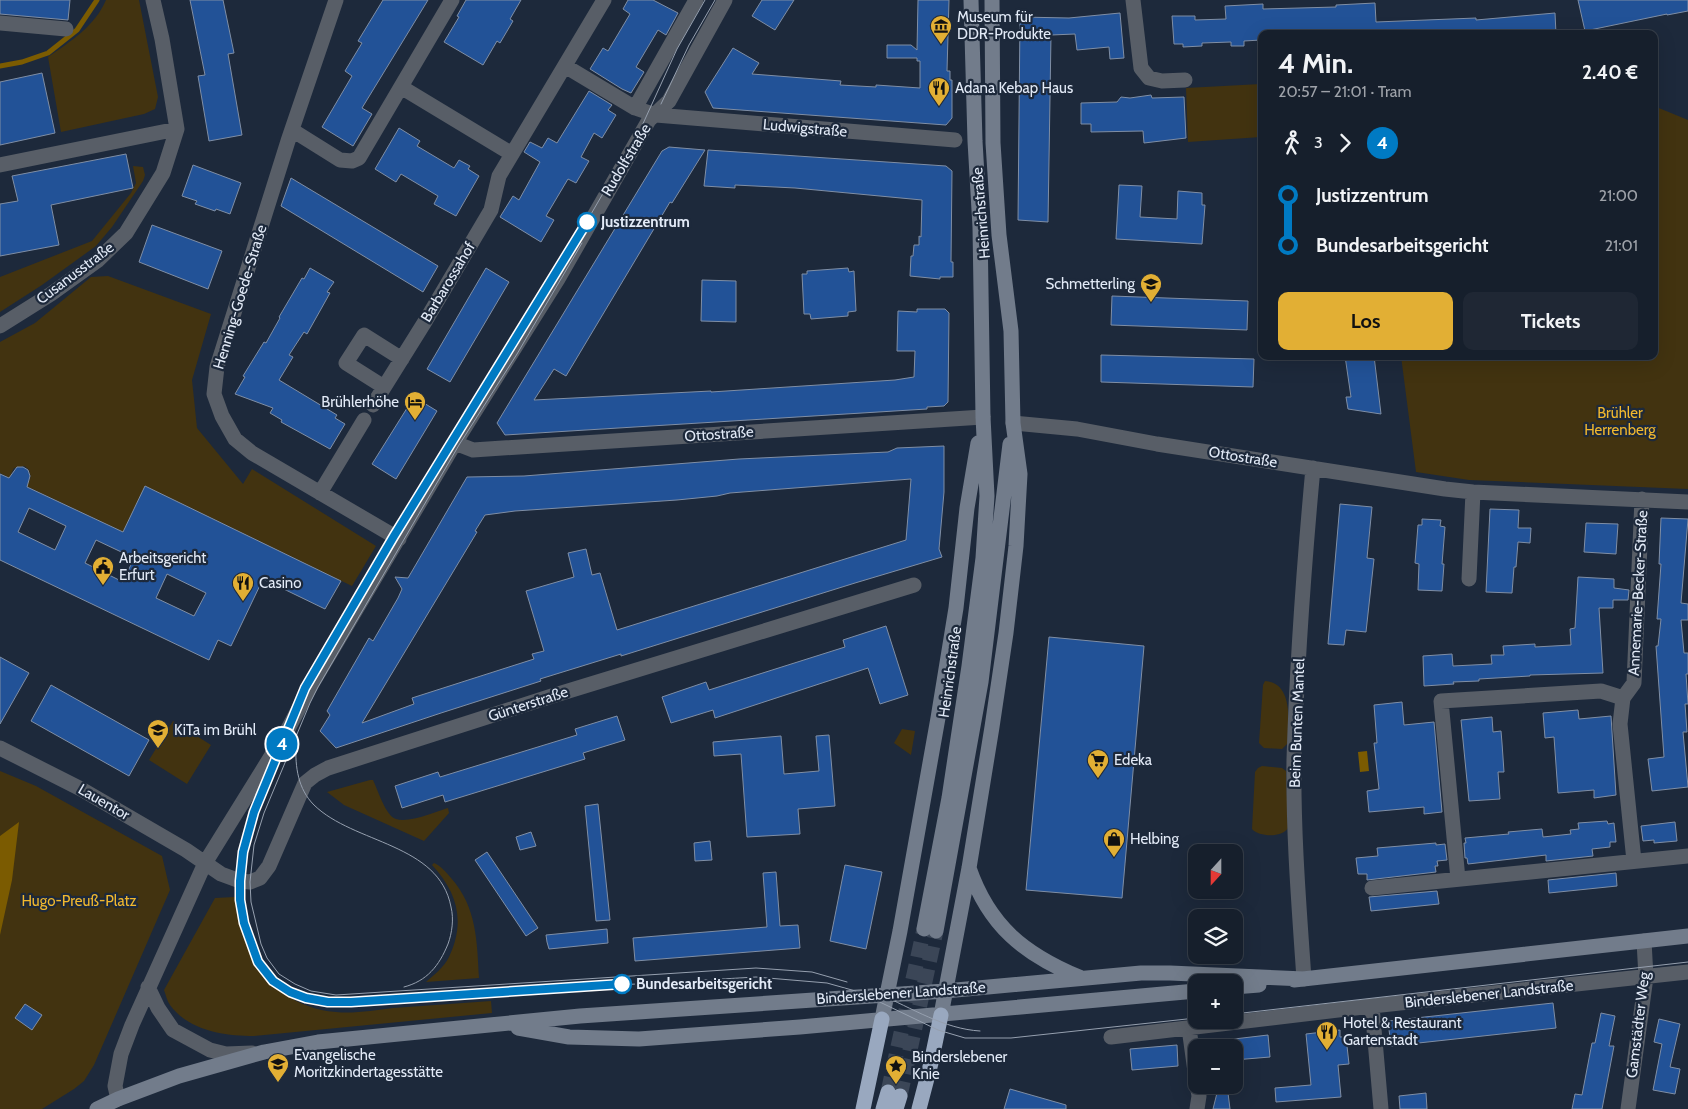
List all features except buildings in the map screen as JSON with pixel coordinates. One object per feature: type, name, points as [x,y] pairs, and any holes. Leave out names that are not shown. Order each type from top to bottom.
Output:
[{"type":"highway","points":[[919,1109],[931,1063],[940,1015]]},
{"type":"highway","points":[[862,1109],[882,1019]]},
{"type":"highway","points":[[883,1109],[895,1099]]},
{"type":"main road","name":"Heinrichstraße","points":[[972,0],[975,141],[980,227],[983,417],[987,496],[970,666],[930,930],[981,682],[1013,423]]},
{"type":"main road","name":"Heinrichstraße","points":[[969,868],[1006,633],[1016,546],[1020,474],[1013,423],[1011,331],[999,235],[993,143],[992,0]]},
{"type":"main road","name":"Heinrichstraße","points":[[882,1019],[938,718],[956,608],[967,508],[983,417]]},
{"type":"main road","points":[[969,868],[974,884],[985,906],[1007,933],[1050,964],[1083,979]]},
{"type":"main road","points":[[940,1015],[969,868]]},
{"type":"main road","name":"Binderslebener Landstraße","points":[[1243,986],[1688,936]]},
{"type":"main road","name":"Binderslebener Landstraße","points":[[97,1109],[179,1076],[264,1052],[318,1042],[580,1016],[945,991],[1141,973],[1304,979]]},
{"type":"main road","name":"Binderslebener Landstraße","points":[[499,1024],[569,1037],[639,1039],[940,1015],[1188,992]]},
{"type":"street","points":[[0,165],[177,129],[154,0]]},
{"type":"street","name":"Henning-Goede-Straße","points":[[336,0],[292,130],[217,367],[214,394],[222,416],[235,439],[252,453],[399,539]]},
{"type":"street","points":[[292,130],[340,160],[352,161],[359,158],[452,0]]},
{"type":"street","name":"Barbarossahof","points":[[373,405],[491,210],[499,176],[604,0]]},
{"type":"street","name":"Rudolfstraße","points":[[635,108],[696,0]]},
{"type":"street","name":"Rudolfstraße","points":[[205,863],[288,729],[309,689],[455,443],[558,278],[649,120],[669,101],[725,0]]},
{"type":"street","points":[[1133,0],[1141,68],[1149,78],[1162,81],[1185,80]]},
{"type":"street","points":[[0,23],[66,29]]},
{"type":"street","points":[[565,66],[635,108],[656,115]]},
{"type":"street","points":[[400,87],[512,154]]},
{"type":"street","name":"Ludwigstraße","points":[[656,115],[955,140]]},
{"type":"street","name":"Cusanusstraße","points":[[0,326],[51,294],[97,261],[126,233],[163,173],[177,129]]},
{"type":"street","points":[[384,387],[346,363],[364,335],[402,359]]},
{"type":"street","name":"Ottostraße","points":[[455,443],[473,450],[983,417]]},
{"type":"street","points":[[320,493],[364,420]]},
{"type":"street","name":"Ottostraße","points":[[1013,423],[1077,429],[1156,444],[1445,489],[1688,502]]},
{"type":"street","name":"Beim Bunten Mantel","points":[[1304,979],[1295,845],[1294,761],[1303,584],[1313,468]]},
{"type":"street","points":[[1469,579],[1473,492]]},
{"type":"street","name":"Annemarie-Becker-Straße","points":[[1634,861],[1620,724],[1623,698],[1634,683],[1642,499]]},
{"type":"street","name":"Günterstraße","points":[[205,863],[221,874],[240,881],[250,882],[260,878],[270,866],[305,783],[328,768],[561,693],[914,585]]},
{"type":"street","points":[[1458,879],[1441,701],[1601,691],[1623,698]]},
{"type":"street","name":"Lauentor","points":[[0,748],[43,768],[98,798],[205,863]]},
{"type":"street","points":[[1372,888],[1688,856]]},
{"type":"street","points":[[118,1099],[115,1086],[121,1054],[148,987],[205,863]]},
{"type":"street","name":"Gamstädter Weg","points":[[1628,1109],[1646,976],[1644,941]]},
{"type":"street","name":"Binderslebener Landstraße","points":[[1243,1022],[1688,972]]},
{"type":"street","points":[[148,987],[158,1008],[174,1030],[192,1041],[210,1050],[226,1054],[264,1052]]},
{"type":"street","points":[[1372,1006],[1381,1109]]},
{"type":"street","name":"Binderslebener Landstraße","points":[[1111,1037],[1188,1028]]},
{"type":"street","points":[[1197,1109],[1199,1094]]},
{"type":"green space","points":[[106,0],[139,0],[158,97],[155,109],[144,114],[61,132],[48,57],[89,26]]},
{"type":"green space","points":[[1258,84],[1258,137],[1188,142],[1186,88]]},
{"type":"green space","name":"Brühler Herrenberg","points":[[1658,108],[1688,120],[1688,489],[1469,480],[1416,472],[1402,360],[1658,360]]},
{"type":"green space","points":[[133,166],[143,167],[145,175],[143,181],[112,227],[96,246],[42,285],[0,312],[0,277],[92,241],[131,193],[136,183]]},
{"type":"green space","points":[[108,276],[211,314],[192,380],[197,428],[243,484],[252,469],[376,546],[352,586],[145,486],[131,515],[176,557],[24,485],[30,480],[30,475],[29,470],[24,466],[14,468],[11,474],[12,479],[0,473],[0,342],[35,323],[91,277]]},
{"type":"green space","points":[[1265,681],[1274,683],[1285,696],[1288,715],[1288,743],[1282,749],[1264,748],[1259,743],[1263,685]]},
{"type":"green space","points":[[173,721],[211,745],[187,784],[149,760]]},
{"type":"green space","points":[[902,729],[915,731],[911,755],[894,743]]},
{"type":"green space","points":[[1262,766],[1282,768],[1286,771],[1288,828],[1281,834],[1265,835],[1252,829],[1255,772]]},
{"type":"green space","name":"Hugo-Preuß-Platz","points":[[0,771],[36,786],[162,856],[170,890],[94,1065],[84,1081],[42,1109],[0,1109]]},
{"type":"green space","points":[[373,780],[388,812],[396,819],[418,818],[448,808],[449,813],[424,841],[344,805],[327,792]]},
{"type":"green space","points":[[434,863],[441,867],[460,889],[471,913],[476,938],[479,978],[426,982],[447,961],[454,944],[458,919],[453,896],[441,875],[432,865]]},
{"type":"green space","points":[[235,897],[246,939],[254,957],[265,974],[278,988],[294,1000],[313,1008],[336,1012],[491,1001],[492,1013],[254,1036],[231,1035],[197,1026],[178,1014],[169,1003],[164,990],[215,898]]},
{"type":"shaded area","points":[[1367,751],[1369,771],[1360,772],[1358,752]]},
{"type":"shaded area","points":[[19,822],[12,880],[0,935],[0,836]]},
{"type":"waterway","points":[[0,66],[22,62],[48,53],[77,30],[97,0]]},
{"type":"tunnel","points":[[888,1092],[924,929]]},
{"type":"tunnel","points":[[900,1096],[936,931]]},
{"type":"tram line","points":[[705,0],[677,49],[641,128],[587,221],[394,536],[305,688],[254,812],[243,852],[240,900],[244,923],[258,962],[273,981],[290,992],[306,998],[328,1002],[756,977],[827,983],[859,992],[938,1030],[965,1038],[1011,1038],[1188,1019]]},
{"type":"tram line","points":[[661,104],[689,45],[715,0]]},
{"type":"tram line","name":"4","points":[[587,222],[394,536],[305,688],[254,812],[243,852],[240,900],[244,923],[258,962],[273,981],[290,992],[306,998],[328,1002],[351,1002],[622,984]]},
{"type":"tram line","points":[[582,243],[517,354],[459,445],[310,703],[264,813],[254,845],[250,882],[251,902],[261,944],[267,958],[279,974],[311,991],[336,995],[756,968],[812,972],[847,982]]},
{"type":"tram line","points":[[296,745],[296,761],[301,785],[314,805],[331,818],[413,857],[430,870],[443,886],[451,907],[452,916],[448,944],[441,959],[426,977],[404,987]]},
{"type":"tram line","points":[[1243,1013],[1688,962]]},
{"type":"tram line","points":[[879,994],[941,1022],[980,1031]]},
{"type":"place","name":"Museum für DDR-Produkte","points":[[941,45]]},
{"type":"place","name":"Adana Kebap Haus","points":[[939,107]]},
{"type":"place","name":"Justizzentrum","points":[[587,222]]},
{"type":"place","name":"Schmetterling","points":[[1151,303]]},
{"type":"place","name":"Brühlerhöhe","points":[[415,421]]},
{"type":"place","name":"Arbeitsgericht Erfurt","points":[[103,586]]},
{"type":"place","name":"Casino","points":[[243,602]]},
{"type":"place","name":"KiTa im Brühl","points":[[158,749]]},
{"type":"place","name":"Edeka","points":[[1098,779]]},
{"type":"place","name":"Helbing","points":[[1114,858]]},
{"type":"place","name":"Bundesarbeitsgericht","points":[[622,984]]},
{"type":"place","name":"Hotel & Restaurant Gartenstadt","points":[[1327,1051]]},
{"type":"place","name":"Evangelische Moritzkindertagesstätte","points":[[278,1083]]},
{"type":"place","name":"Binderslebener Knie","points":[[896,1085]]}]
